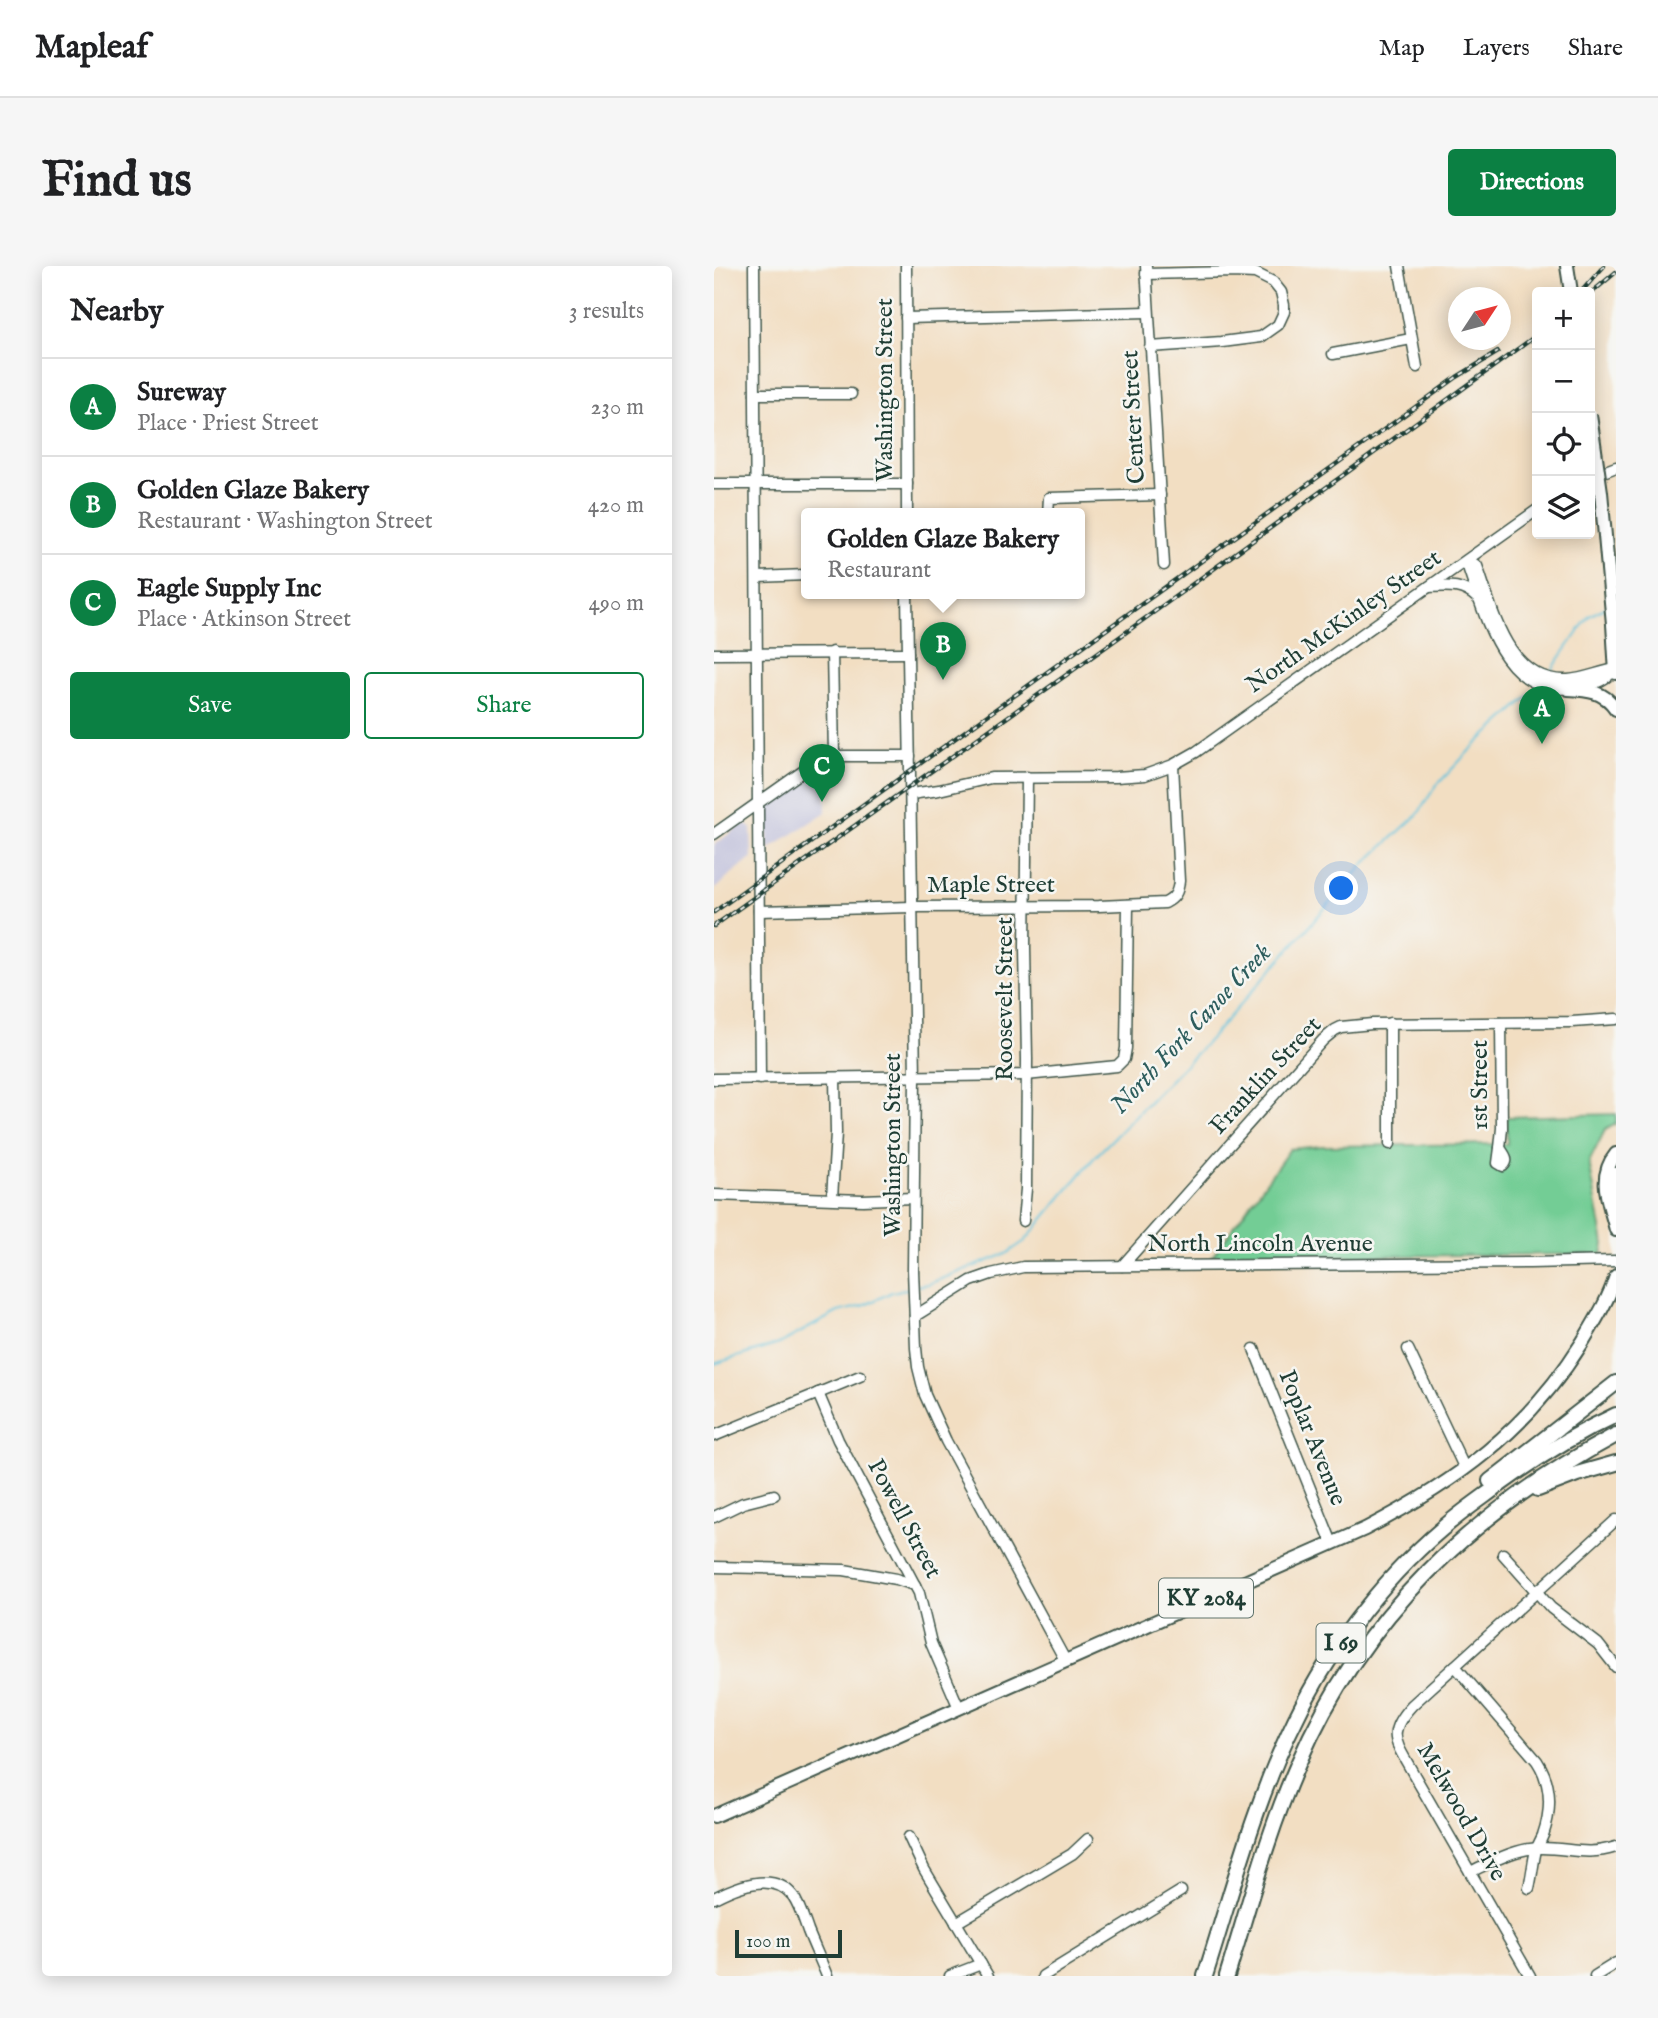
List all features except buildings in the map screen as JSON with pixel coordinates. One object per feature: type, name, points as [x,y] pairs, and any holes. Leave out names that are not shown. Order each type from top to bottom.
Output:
[{"type":"highway","points":[[1421,1548],[1485,1485],[1616,1383]]},
{"type":"highway","name":"I 69","points":[[1205,1976],[1267,1784],[1298,1715],[1340,1644],[1390,1581],[1460,1513],[1527,1465],[1567,1440],[1616,1415]]},
{"type":"highway","name":"I 69","points":[[1227,1976],[1286,1792],[1334,1693],[1373,1634],[1444,1555],[1488,1517],[1548,1475],[1616,1435]]},
{"type":"highway","points":[[1488,1517],[1547,1485],[1616,1463]]},
{"type":"main road","points":[[1567,266],[1571,287]]},
{"type":"main road","points":[[1595,450],[1616,670]]},
{"type":"main road","points":[[1564,686],[1600,694],[1616,709]]},
{"type":"main road","points":[[1616,1154],[1607,1169],[1605,1186],[1616,1230]]},
{"type":"main road","points":[[1616,1174],[1616,1200]]},
{"type":"main road","name":"KY 2084","points":[[714,1816],[1403,1510],[1465,1469],[1509,1432],[1554,1384],[1603,1309],[1616,1276]]},
{"type":"street","points":[[754,266],[760,1079]]},
{"type":"street","name":"Washington Street","points":[[906,266],[907,508]]},
{"type":"street","points":[[1399,266],[1417,367]]},
{"type":"street","points":[[1146,270],[1255,273],[1273,282],[1281,292],[1284,305],[1278,325],[1261,337],[1150,347]]},
{"type":"street","name":"Center Street","points":[[1146,270],[1164,565]]},
{"type":"street","points":[[906,318],[1148,312]]},
{"type":"street","points":[[1334,354],[1411,339]]},
{"type":"street","points":[[755,394],[851,394]]},
{"type":"street","points":[[1593,476],[1616,467]]},
{"type":"street","points":[[714,484],[907,484]]},
{"type":"street","points":[[1048,508],[1049,498],[1160,495]]},
{"type":"street","name":"North McKinley Street","points":[[911,794],[991,778],[1135,776],[1155,773],[1173,765],[1196,752],[1532,514]]},
{"type":"street","points":[[1468,560],[1482,605],[1503,654],[1516,670],[1550,678],[1564,686],[1592,685],[1605,680],[1616,670]]},
{"type":"street","points":[[1468,560],[1477,566],[1507,643],[1527,673]]},
{"type":"street","points":[[757,577],[801,575]]},
{"type":"street","points":[[1429,587],[1452,586],[1465,589],[1482,605]]},
{"type":"street","name":"Washington Street","points":[[907,599],[915,1077],[916,1348],[925,1395],[954,1458],[1065,1660]]},
{"type":"street","points":[[832,652],[834,756]]},
{"type":"street","points":[[714,654],[908,653]]},
{"type":"street","points":[[714,834],[816,762],[834,756],[909,756]]},
{"type":"street","name":"Maple Street","points":[[759,911],[1165,903],[1175,897],[1179,881],[1173,765]]},
{"type":"street","name":"Roosevelt Street","points":[[1023,1221],[1026,1189],[1027,777]]},
{"type":"street","points":[[714,1079],[1026,1075],[1112,1068],[1121,1063],[1126,1048],[1128,905]]},
{"type":"street","name":"Franklin Street","points":[[1122,1266],[1328,1034],[1335,1030],[1349,1026],[1390,1023],[1600,1021],[1616,1018]]},
{"type":"street","points":[[1390,1023],[1390,1144]]},
{"type":"street","name":"1st Street","points":[[1500,1148],[1501,1023]]},
{"type":"street","points":[[832,1198],[836,1133],[835,1078]]},
{"type":"street","points":[[714,1195],[914,1198]]},
{"type":"street","name":"North Lincoln Avenue","points":[[915,1315],[971,1281],[990,1274],[1122,1266],[1530,1264],[1616,1261]]},
{"type":"street","name":"Poplar Avenue","points":[[1254,1349],[1332,1543]]},
{"type":"street","points":[[1408,1349],[1465,1469]]},
{"type":"street","points":[[714,1436],[860,1376]]},
{"type":"street","name":"Powell Street","points":[[818,1393],[838,1440],[922,1599],[931,1643],[959,1708]]},
{"type":"street","points":[[714,1517],[743,1503],[774,1496]]},
{"type":"street","name":"Melwood Drive","points":[[1530,1976],[1413,1773],[1395,1737],[1395,1730],[1401,1717],[1616,1520]]},
{"type":"street","points":[[1503,1554],[1536,1593],[1559,1615],[1598,1644],[1616,1667]]},
{"type":"street","points":[[714,1567],[844,1570],[915,1585]]},
{"type":"street","points":[[1455,1666],[1542,1769],[1548,1785],[1550,1802],[1544,1833],[1537,1848],[1530,1888]]},
{"type":"street","points":[[909,1837],[924,1869],[988,1976]]},
{"type":"street","points":[[956,1923],[1072,1854],[1088,1839]]},
{"type":"street","points":[[1470,1872],[1513,1853],[1537,1848],[1582,1853],[1616,1847]]},
{"type":"street","points":[[714,1898],[761,1882],[781,1886],[791,1894],[798,1905],[827,1976]]},
{"type":"street","points":[[1043,1976],[1181,1891]]},
{"type":"street","points":[[1595,1976],[1616,1963]]},
{"type":"street","points":[[950,1976],[981,1964]]},
{"type":"shaded area","points":[[825,766],[826,812],[768,850],[767,808]]},
{"type":"shaded area","points":[[744,823],[751,828],[752,858],[714,890],[714,845]]},
{"type":"green space","points":[[1616,1114],[1616,1124],[1605,1130],[1589,1162],[1604,1244],[1602,1254],[1212,1257],[1290,1149],[1322,1146],[1507,1144],[1507,1117]]},
{"type":"waterway","name":"North Fork Canoe Creek","points":[[1549,674],[1589,616],[1606,607]]},
{"type":"waterway","name":"North Fork Canoe Creek","points":[[916,1286],[928,1284],[1006,1254],[1025,1241],[1093,1159],[1210,1039],[1363,865],[1418,814],[1435,787],[1471,749],[1537,689]]},
{"type":"waterway","name":"North Fork Canoe Creek","points":[[714,1364],[779,1344],[838,1312],[863,1306],[892,1292],[911,1288]]},
{"type":"railway","points":[[1585,287],[1604,266]]},
{"type":"railway","points":[[1595,290],[1616,272]]},
{"type":"railway","points":[[714,926],[1532,339]]},
{"type":"railway","points":[[714,912],[1457,377],[1498,352]]},
{"type":"place","name":"Golden Glaze Bakery","points":[[943,680]]},
{"type":"place","name":"Sureway","points":[[1542,744]]},
{"type":"place","name":"Eagle Supply Inc","points":[[822,802]]}]
